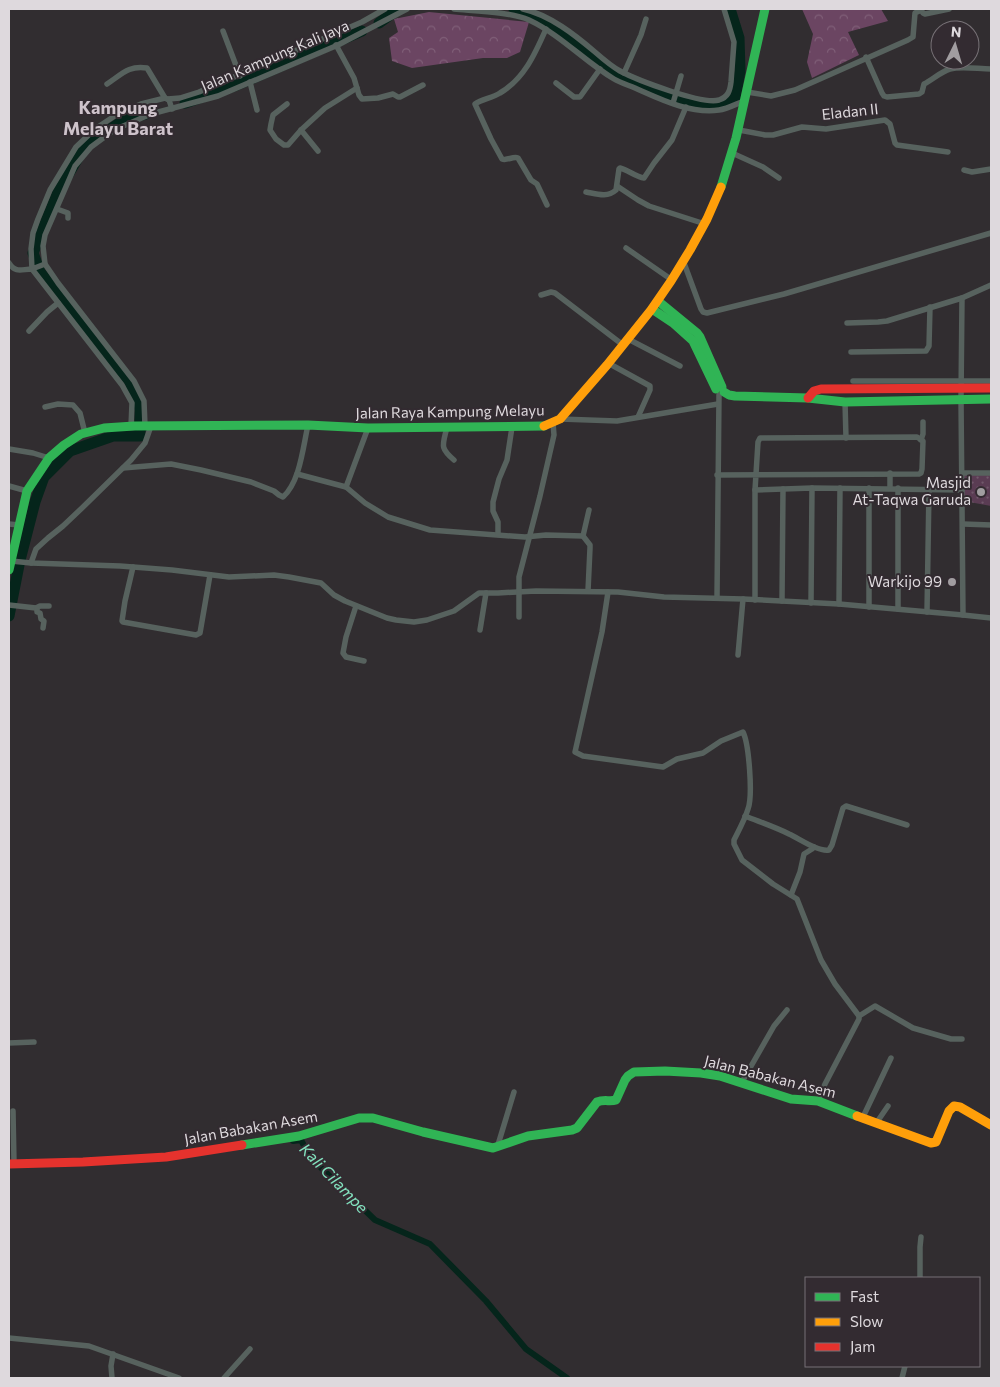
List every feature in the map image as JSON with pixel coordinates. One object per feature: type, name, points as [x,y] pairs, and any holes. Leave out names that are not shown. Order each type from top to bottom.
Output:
[{"type":"street","points":[[31,563],[36,549],[63,526],[146,443],[130,396],[58,303],[34,268],[31,249],[36,226],[50,190],[76,147],[95,129],[116,115],[141,104],[180,98],[240,76],[362,22],[385,9]]},
{"type":"street","name":"Jalan Kampung Kali Jaya","points":[[44,265],[43,246],[45,236],[75,166],[90,147],[108,134],[151,114],[218,96],[337,44],[407,9]]},
{"type":"street","points":[[454,9],[484,10],[528,19],[564,41],[600,69],[625,84],[656,98],[694,98],[713,101],[728,95],[730,89],[734,48],[731,29],[724,9]]},
{"type":"street","points":[[523,9],[554,22],[612,66],[674,97],[686,107],[698,110],[718,110],[744,101]]},
{"type":"street","name":"Jalan Raya Kampung Melayu","points":[[27,491],[50,458],[64,445],[86,433],[104,428],[308,425],[368,428],[542,427],[557,421],[608,364],[658,301],[684,263],[704,224],[721,186],[732,153],[765,9]]},
{"type":"street","points":[[747,92],[768,96],[794,90],[912,38],[915,14],[917,12],[921,10],[925,14],[949,9]]},
{"type":"street","points":[[624,73],[646,19]]},
{"type":"street","points":[[546,29],[526,70],[511,86],[493,98],[475,104],[502,159],[518,158],[531,180],[537,184],[547,205]]},
{"type":"street","points":[[223,31],[240,76]]},
{"type":"street","points":[[333,35],[361,97],[367,99],[378,98],[393,94],[400,97],[423,85]]},
{"type":"street","points":[[866,58],[882,93],[887,97],[919,94],[922,92],[924,84],[948,69],[991,70]]},
{"type":"street","points":[[107,84],[132,68],[147,68],[172,108]]},
{"type":"street","points":[[556,83],[574,98],[580,97],[600,69]]},
{"type":"street","points":[[674,97],[681,76]]},
{"type":"street","points":[[250,82],[257,110]]},
{"type":"street","points":[[288,104],[273,115],[270,130],[284,145],[288,145],[325,108],[357,88]]},
{"type":"street","points":[[586,192],[609,195],[616,190],[620,168],[642,178],[646,176],[672,140],[686,107]]},
{"type":"street","name":"Eladan II","points":[[738,130],[773,135],[802,126],[826,129],[886,120],[890,124],[897,145],[948,152]]},
{"type":"street","points":[[301,130],[318,151]]},
{"type":"street","points":[[732,153],[763,167],[780,178]]},
{"type":"street","points":[[964,170],[972,172],[991,169]]},
{"type":"street","points":[[617,186],[650,206],[704,224]]},
{"type":"street","points":[[57,209],[68,213],[68,218]]},
{"type":"street","points":[[684,263],[701,309],[707,313],[784,294],[991,233]]},
{"type":"street","points":[[626,248],[672,280]]},
{"type":"street","points":[[9,263],[20,271],[44,265],[134,381],[144,401],[140,426]]},
{"type":"street","points":[[847,323],[887,321],[962,298],[991,285]]},
{"type":"street","points":[[541,295],[551,292],[555,293],[604,331],[680,366]]},
{"type":"street","points":[[962,298],[963,614]]},
{"type":"street","points":[[658,301],[700,337],[720,393],[717,475],[717,598]]},
{"type":"street","points":[[29,331],[58,303]]},
{"type":"street","points":[[851,352],[926,351],[929,346],[930,307]]},
{"type":"street","points":[[652,309],[673,323],[693,341],[720,393]]},
{"type":"street","points":[[608,364],[650,386],[638,417]]},
{"type":"street","points":[[853,381],[962,385],[991,388]]},
{"type":"street","points":[[808,398],[814,391],[821,389],[962,385],[991,381]]},
{"type":"street","points":[[519,617],[519,577],[557,421],[617,420],[638,417],[720,393],[735,396],[808,398],[845,402],[991,400]]},
{"type":"street","points":[[845,402],[846,438]]},
{"type":"street","points":[[45,407],[58,404],[73,405],[80,413],[86,433]]},
{"type":"street","points":[[717,475],[921,473],[923,462],[923,422]]},
{"type":"street","points":[[123,468],[171,464],[251,482],[274,491],[283,497],[292,487],[297,474],[308,425]]},
{"type":"street","points":[[447,427],[443,448],[446,454],[454,460]]},
{"type":"street","points":[[498,534],[498,522],[493,511],[493,502],[499,479],[507,460],[512,427]]},
{"type":"street","points":[[346,487],[368,428]]},
{"type":"street","points":[[755,600],[756,490],[758,442],[760,438],[917,437],[922,440]]},
{"type":"street","points":[[9,449],[50,458]]},
{"type":"street","points":[[890,473],[890,488]]},
{"type":"street","points":[[962,473],[991,473]]},
{"type":"street","points":[[297,474],[346,487],[365,503],[396,520],[430,530],[525,537],[546,535],[584,536]]},
{"type":"street","points":[[9,486],[27,491],[11,564],[24,562],[133,567],[228,577],[274,575],[304,579],[321,584],[334,595],[356,606],[396,620],[414,622],[427,620],[454,611],[477,594],[486,592],[630,593],[664,597],[840,604],[991,618]]},
{"type":"street","points":[[811,603],[812,488]]},
{"type":"street","points":[[840,488],[840,604]]},
{"type":"street","points":[[869,488],[869,607]]},
{"type":"street","points":[[756,490],[898,488],[962,490]]},
{"type":"street","points":[[898,488],[898,609]]},
{"type":"street","points":[[782,601],[783,489]]},
{"type":"street","points":[[927,612],[928,489]]},
{"type":"street","points":[[588,592],[590,545],[584,536],[589,510]]},
{"type":"street","points":[[9,524],[19,525]]},
{"type":"street","points":[[963,524],[991,525]]},
{"type":"street","points":[[133,567],[124,601],[122,621],[196,635],[200,633],[210,575]]},
{"type":"street","points":[[480,630],[486,592]]},
{"type":"street","points":[[608,592],[602,632],[575,752],[583,756],[663,767],[678,759],[703,753],[721,741],[743,732],[746,740],[750,773],[749,807],[734,840],[737,852],[742,860],[752,868],[796,899],[821,960],[835,984],[859,1016]]},
{"type":"street","points":[[738,655],[743,599]]},
{"type":"street","points":[[11,605],[37,608],[49,606]]},
{"type":"street","points":[[356,606],[343,653],[346,657],[364,661]]},
{"type":"street","points":[[37,608],[37,612],[40,613],[41,619],[44,622],[43,628]]},
{"type":"street","points":[[745,816],[826,851],[832,845],[843,808],[846,806],[907,825]]},
{"type":"street","points":[[791,895],[800,872],[804,854],[814,847]]},
{"type":"street","points":[[818,1101],[859,1016],[875,1006],[913,1028],[951,1039],[962,1039]]},
{"type":"street","points":[[742,1082],[774,1026],[787,1010]]},
{"type":"street","points":[[9,1043],[34,1042]]},
{"type":"street","points":[[863,1117],[891,1058]]},
{"type":"street","name":"Jalan Babakan Asem","points":[[11,1163],[83,1162],[166,1157],[299,1136],[351,1120],[366,1118],[373,1118],[423,1132],[497,1148],[524,1137],[577,1128],[597,1102],[616,1100],[625,1080],[634,1072],[665,1071],[720,1076],[791,1098],[818,1101],[934,1143],[949,1111],[954,1106],[960,1107],[991,1125]]},
{"type":"street","points":[[497,1148],[514,1092]]},
{"type":"street","points":[[877,1122],[888,1106]]},
{"type":"street","points":[[11,1163],[13,1111]]},
{"type":"street","points":[[920,1277],[921,1237]]},
{"type":"street","points":[[9,1338],[82,1344],[179,1378]]},
{"type":"street","points":[[224,1378],[250,1349]]},
{"type":"street","points":[[112,1378],[113,1354]]},
{"type":"shaded area","points":[[964,475],[991,475],[991,506],[964,501]]},
{"type":"green space","points":[[802,9],[881,9],[888,21],[848,32],[859,55],[812,78],[807,62],[813,34]]},
{"type":"green space","points":[[429,12],[529,22],[520,52],[507,58],[483,58],[412,68],[392,61],[389,38],[398,32],[394,19]]},
{"type":"waterway","points":[[379,23],[398,9]]},
{"type":"waterway","points":[[514,9],[538,18],[577,42],[612,71],[648,88],[690,104],[725,105],[735,98],[740,71],[739,38],[730,9]]},
{"type":"waterway","points":[[185,103],[237,85],[362,31]]},
{"type":"waterway","points":[[9,616],[20,560],[35,502],[44,477],[70,451],[113,436],[140,436],[140,409],[130,382],[40,272],[33,253],[58,192],[85,146],[124,120],[153,112]]},
{"type":"waterway","name":"Kali Cilampe","points":[[293,1141],[301,1140],[310,1157],[375,1220],[430,1244],[486,1301],[526,1349],[567,1378]]},
{"type":"traffic: fast","points":[[721,187],[736,138],[765,9]]},
{"type":"traffic: fast","points":[[658,301],[700,337],[722,387]]},
{"type":"traffic: fast","points":[[652,309],[673,323],[693,341],[716,389]]},
{"type":"traffic: fast","points":[[724,392],[735,396],[808,398],[845,402],[991,399]]},
{"type":"traffic: fast","points":[[9,570],[27,491],[49,458],[81,434],[104,428],[134,426],[308,425],[368,428],[544,426]]},
{"type":"traffic: fast","points":[[242,1145],[299,1136],[359,1118],[373,1118],[493,1148],[528,1136],[577,1128],[597,1102],[616,1100],[625,1080],[634,1072],[665,1071],[720,1076],[791,1099],[818,1101],[857,1116]]},
{"type":"traffic: slow","points":[[544,426],[560,419],[651,310],[690,250],[707,219],[721,187]]},
{"type":"traffic: slow","points":[[857,1116],[931,1143],[936,1142],[949,1111],[954,1106],[960,1107],[991,1125]]},
{"type":"traffic: jam","points":[[808,398],[814,391],[821,389],[991,388]]},
{"type":"traffic: jam","points":[[9,1164],[166,1157],[242,1145]]},
{"type":"place","name":"Masjid At-Taqwa Garuda","points":[[981,492]]},
{"type":"place","name":"Warkijo 99","points":[[952,582]]},
{"type":"district","name":"Kampung Melayu Barat","points":[[118,118]]}]
